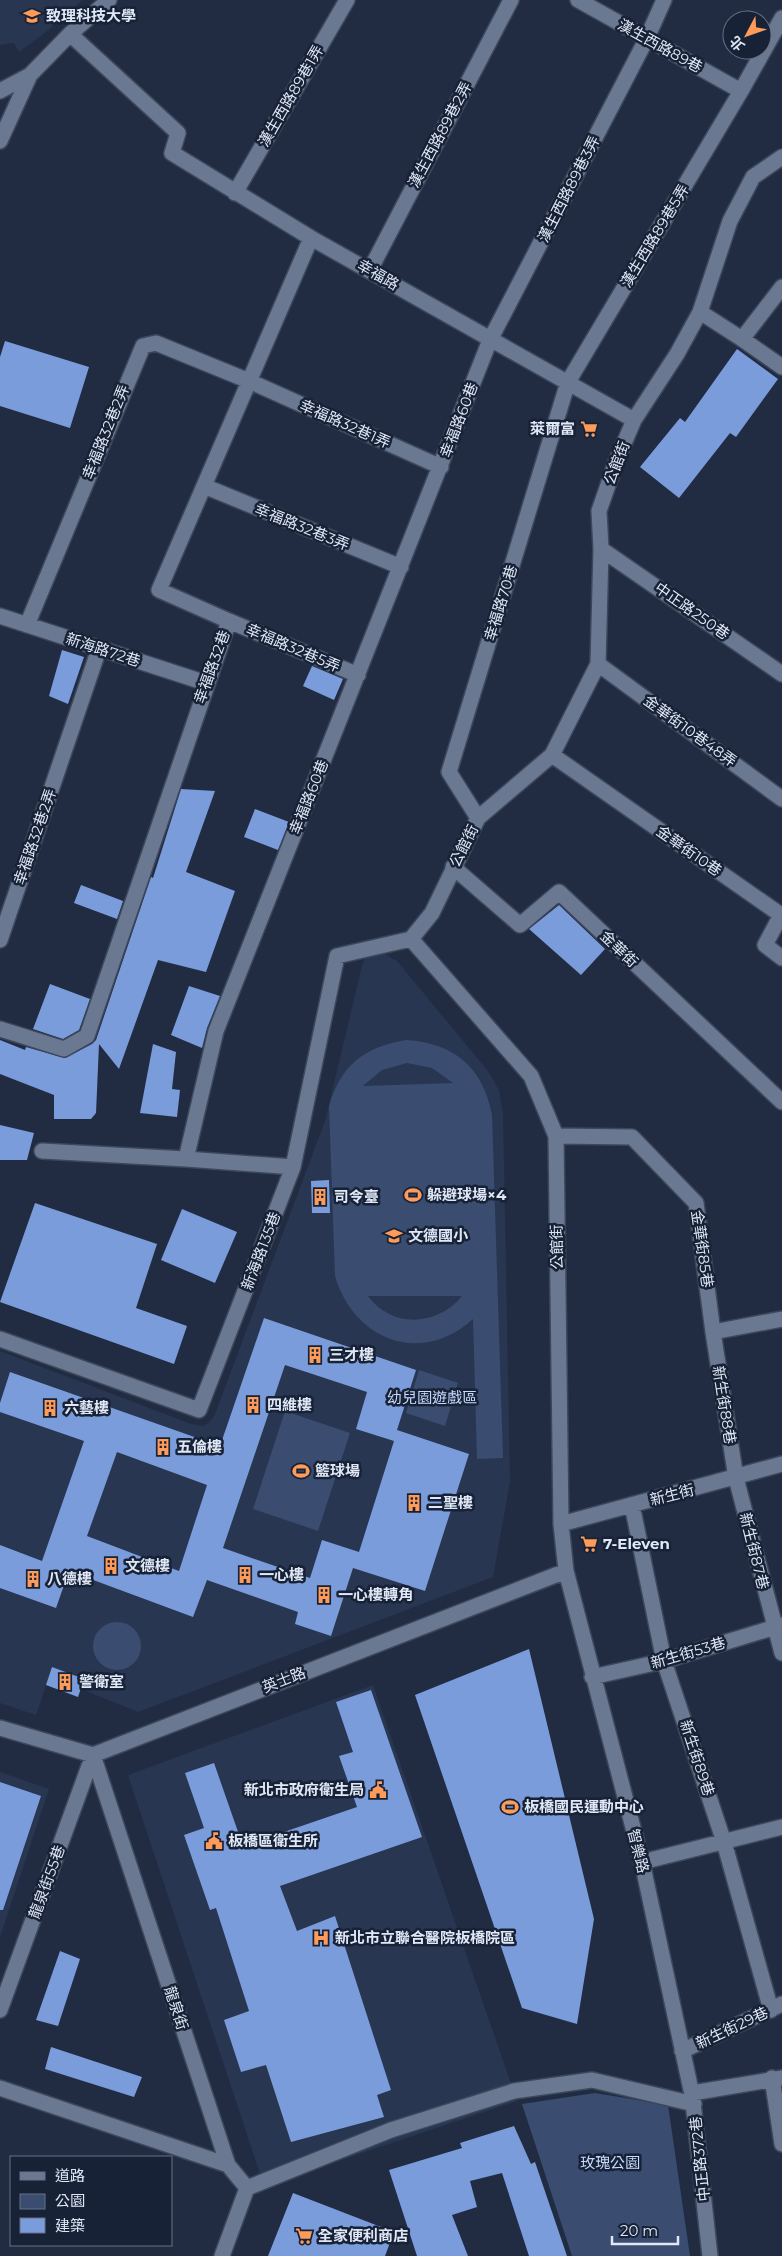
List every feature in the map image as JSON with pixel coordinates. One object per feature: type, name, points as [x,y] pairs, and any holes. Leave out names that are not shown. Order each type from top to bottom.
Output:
[{"type":"street","points":[[0,91],[30,75],[70,34],[109,0]]},
{"type":"street","name":"漢生西路89巷1弄","points":[[235,193],[347,0]]},
{"type":"street","name":"漢生西路89巷2弄","points":[[370,270],[511,0]]},
{"type":"street","name":"漢生西路89巷","points":[[578,0],[741,91]]},
{"type":"street","name":"漢生西路89巷3弄","points":[[490,340],[647,38],[664,0]]},
{"type":"street","name":"漢生西路89巷5弄","points":[[568,382],[741,91],[782,18]]},
{"type":"street","name":"幸福路","points":[[70,34],[154,108],[178,133],[172,152],[235,193],[311,238],[634,420]]},
{"type":"street","points":[[0,141],[30,75]]},
{"type":"street","name":"公館街","points":[[566,1571],[560,1524],[556,1136],[531,1076],[411,939],[432,913],[453,866],[478,818],[552,755],[598,664],[601,548],[598,512],[634,420],[677,354],[700,312],[734,212],[753,177],[782,157]]},
{"type":"street","name":"幸福路32巷","points":[[0,1028],[64,1050],[87,1036],[206,683],[229,621],[159,590],[311,238]]},
{"type":"street","points":[[742,338],[782,287]]},
{"type":"street","points":[[700,312],[742,338],[782,368]]},
{"type":"street","name":"幸福路60巷","points":[[186,1159],[216,1031],[490,340]]},
{"type":"street","name":"幸福路32巷2弄","points":[[27,625],[143,346],[156,343],[250,381]]},
{"type":"street","name":"幸福路32巷1弄","points":[[250,381],[441,467]]},
{"type":"street","name":"幸福路70巷","points":[[478,818],[450,772],[568,382]]},
{"type":"street","name":"幸福路32巷3弄","points":[[204,486],[401,567]]},
{"type":"street","name":"中正路250巷","points":[[601,548],[782,674]]},
{"type":"street","name":"新海路72巷","points":[[0,616],[206,683]]},
{"type":"street","name":"幸福路32巷5弄","points":[[229,621],[358,675]]},
{"type":"street","name":"幸福路32巷2弄","points":[[0,940],[99,649]]},
{"type":"street","name":"金華街10巷48弄","points":[[598,664],[782,799]]},
{"type":"street","name":"金華街10巷","points":[[552,755],[781,914],[765,945],[782,958]]},
{"type":"street","name":"金華街","points":[[453,866],[520,926],[559,892],[782,1102]]},
{"type":"street","name":"新海路135巷","points":[[0,1339],[199,1410],[293,1167],[337,956],[411,939]]},
{"type":"street","name":"金華街85巷","points":[[556,1136],[632,1137],[696,1203],[713,1332]]},
{"type":"street","points":[[42,1151],[293,1167]]},
{"type":"street","points":[[713,1332],[782,1319]]},
{"type":"street","name":"新生街88巷","points":[[713,1332],[736,1478]]},
{"type":"street","name":"新生街","points":[[560,1524],[736,1478],[782,1464]]},
{"type":"street","name":"新生街87巷","points":[[736,1478],[778,1626],[782,1653]]},
{"type":"street","name":"新生街89巷","points":[[632,1505],[664,1661],[776,2007]]},
{"type":"street","name":"智樂路","points":[[566,1571],[592,1677],[642,1862],[693,2098]]},
{"type":"street","name":"英士路","points":[[93,1755],[566,1571]]},
{"type":"street","name":"新生街53巷","points":[[592,1677],[664,1661],[778,1626]]},
{"type":"street","points":[[0,1728],[93,1755]]},
{"type":"street","name":"龍泉街55巷","points":[[0,2010],[93,1755]]},
{"type":"street","name":"龍泉街","points":[[93,1755],[228,2165],[247,2188]]},
{"type":"street","points":[[642,1862],[782,1827]]},
{"type":"street","name":"新生街29巷","points":[[682,2051],[776,2007]]},
{"type":"street","points":[[222,2256],[247,2188],[391,2130],[514,2091],[592,2080],[693,2098],[777,2078],[782,2144]]},
{"type":"street","points":[[0,2088],[228,2165]]},
{"type":"street","name":"中正路372巷","points":[[693,2098],[710,2256]]},
{"type":"shaded area","name":"致理科技大學","points":[[0,0],[82,0],[46,32],[19,52],[14,43],[0,45]]},
{"type":"shaded area","name":"文德國小","points":[[376,949],[397,961],[488,1071],[499,1090],[503,1114],[510,1482],[493,1577],[138,1712],[81,1689],[78,1697],[46,1685],[36,1715],[0,1703],[0,1351],[191,1424],[203,1426],[210,1422],[215,1414],[325,1121],[361,970],[365,958]]},
{"type":"shaded area","name":"新北市立聯合醫院板橋院區","points":[[373,1685],[517,2101],[264,2186],[128,1775]]},
{"type":"shaded area","points":[[0,1772],[49,1789],[0,1937]]},
{"type":"green space","points":[[406,1040],[423,1042],[452,1052],[473,1071],[482,1083],[488,1098],[492,1115],[503,1458],[477,1459],[473,1319],[453,1333],[433,1341],[412,1343],[392,1340],[374,1331],[357,1317],[344,1298],[335,1276],[329,1106],[340,1079],[356,1060],[366,1053],[391,1043]],"holes":[[[407,1063],[432,1068],[453,1083],[363,1086],[382,1070]],[[368,1296],[462,1296],[441,1313],[415,1320],[389,1314],[378,1307]]]},
{"type":"green space","name":"幼兒園遊戲區","points":[[419,1370],[458,1383],[445,1426],[406,1413]]},
{"type":"green space","name":"籃球場","points":[[285,1411],[350,1433],[318,1531],[253,1509]]},
{"type":"green space","points":[[112,1622],[122,1622],[134,1629],[141,1641],[141,1651],[134,1663],[122,1670],[112,1670],[104,1666],[97,1659],[93,1651],[93,1641],[97,1633],[104,1626]]},
{"type":"green space","name":"玫瑰公園","points":[[595,2093],[668,2105],[690,2256],[572,2256],[522,2104]]},
{"type":"building","points":[[5,341],[89,367],[70,428],[0,406],[0,357]]},
{"type":"building","points":[[737,349],[778,379],[736,437],[730,433],[679,498],[640,467],[680,418],[685,422]]},
{"type":"building","points":[[62,650],[84,657],[68,704],[49,696]]},
{"type":"building","points":[[312,666],[343,679],[334,700],[303,686]]},
{"type":"building","points":[[181,789],[215,791],[186,872],[235,891],[206,972],[158,960],[119,1069],[99,1044],[96,1113],[91,1119],[54,1119],[54,1095],[0,1074],[0,1040],[25,1050],[26,1047],[65,1058],[96,1040],[151,877],[153,878]]},
{"type":"building","points":[[255,809],[289,822],[278,850],[244,837]]},
{"type":"building","points":[[81,885],[123,901],[117,919],[74,903]]},
{"type":"building","points":[[559,905],[605,949],[581,975],[529,929]]},
{"type":"building","points":[[50,984],[90,999],[79,1030],[63,1039],[33,1029]]},
{"type":"building","points":[[189,986],[220,996],[207,1028],[202,1048],[171,1035]]},
{"type":"building","points":[[153,1044],[176,1052],[172,1089],[180,1090],[177,1117],[140,1113]]},
{"type":"building","points":[[0,1125],[34,1133],[27,1160],[0,1160]]},
{"type":"building","name":"司令臺","points":[[329,1180],[330,1213],[312,1213],[311,1181]]},
{"type":"building","points":[[35,1203],[157,1244],[136,1308],[187,1326],[174,1364],[0,1302]]},
{"type":"building","points":[[182,1209],[237,1232],[215,1283],[161,1260]]},
{"type":"building","points":[[264,1318],[416,1370],[397,1430],[469,1454],[425,1591],[353,1568],[331,1636],[295,1624],[298,1612],[207,1580],[193,1617],[69,1571],[56,1608],[0,1588],[0,1545],[42,1561],[84,1441],[0,1412],[0,1403],[10,1372],[220,1446]],"holes":[[[285,1365],[367,1392],[356,1429],[394,1441],[359,1552],[322,1540],[310,1578],[223,1548]],[[117,1452],[207,1485],[179,1571],[87,1536]]]},
{"type":"building","name":"板橋國民運動中心","points":[[529,1649],[594,1919],[577,2024],[522,2008],[415,1695]]},
{"type":"building","name":"警衛室","points":[[52,1667],[84,1679],[78,1697],[46,1685]]},
{"type":"building","points":[[371,1690],[422,1837],[280,1886],[297,1931],[335,1916],[391,2090],[377,2095],[384,2117],[291,2142],[266,2065],[241,2072],[224,2020],[249,2011],[216,1908],[210,1910],[184,1835],[204,1828],[185,1773],[214,1763],[243,1846],[357,1807],[339,1756],[353,1752],[336,1702]]},
{"type":"building","points":[[0,1782],[41,1796],[3,1910],[0,1910]]},
{"type":"building","points":[[60,1951],[80,1959],[58,2026],[36,2020]]},
{"type":"building","points":[[51,2047],[142,2077],[134,2097],[45,2069]]},
{"type":"building","points":[[514,2126],[531,2164],[535,2162],[567,2256],[529,2256],[502,2173],[470,2181],[477,2207],[452,2215],[468,2256],[417,2256],[389,2170],[462,2148],[460,2143]]},
{"type":"building","points":[[293,2193],[394,2232],[385,2256],[268,2256]]},
{"type":"place","name":"致理科技大學","points":[[32,16]]},
{"type":"place","name":"萊爾富","points":[[589,429]]},
{"type":"place","name":"躲避球場×4","points":[[413,1195]]},
{"type":"place","name":"司令臺","points":[[320,1197]]},
{"type":"place","name":"文德國小","points":[[394,1236]]},
{"type":"place","name":"三才樓","points":[[315,1355]]},
{"type":"place","name":"四維樓","points":[[253,1405]]},
{"type":"place","name":"六藝樓","points":[[50,1408]]},
{"type":"place","name":"五倫樓","points":[[163,1447]]},
{"type":"place","name":"籃球場","points":[[301,1471]]},
{"type":"place","name":"二聖樓","points":[[414,1503]]},
{"type":"place","name":"7-Eleven","points":[[589,1544]]},
{"type":"place","name":"文德樓","points":[[111,1566]]},
{"type":"place","name":"一心樓","points":[[245,1575]]},
{"type":"place","name":"八德樓","points":[[33,1579]]},
{"type":"place","name":"一心樓轉角","points":[[324,1595]]},
{"type":"place","name":"警衛室","points":[[65,1682]]},
{"type":"place","name":"新北市政府衛生局","points":[[378,1790]]},
{"type":"place","name":"板橋國民運動中心","points":[[510,1807]]},
{"type":"place","name":"板橋區衛生所","points":[[214,1841]]},
{"type":"place","name":"新北市立聯合醫院板橋院區","points":[[321,1938]]},
{"type":"place","name":"全家便利商店","points":[[304,2236]]}]
